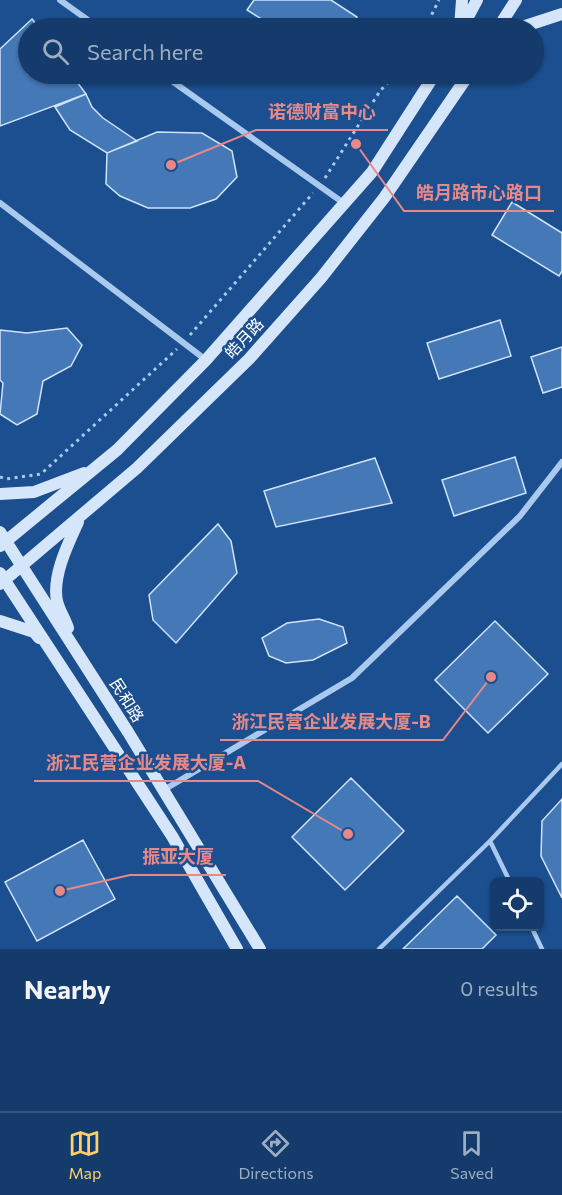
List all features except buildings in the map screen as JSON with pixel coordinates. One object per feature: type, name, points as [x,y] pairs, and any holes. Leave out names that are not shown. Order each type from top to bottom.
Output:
[{"type":"main road","points":[[461,18],[462,0]]},
{"type":"main road","points":[[467,18],[477,0]]},
{"type":"main road","points":[[504,18],[516,0]]},
{"type":"main road","points":[[544,20],[562,14]]},
{"type":"main road","name":"皓月路","points":[[2,540],[117,450],[206,360],[372,172],[429,84]]},
{"type":"main road","name":"皓月路","points":[[1,579],[22,566],[137,468],[241,366],[321,278],[384,198],[462,84]]},
{"type":"main road","points":[[0,494],[34,492],[93,469]]},
{"type":"main road","points":[[79,655],[57,600],[60,572],[67,545],[80,518]]},
{"type":"main road","name":"民和路","points":[[2,540],[22,566],[79,655],[260,949]]},
{"type":"main road","points":[[1,579],[52,652],[172,836],[237,949]]},
{"type":"main road","points":[[0,621],[34,632],[52,652]]},
{"type":"street","points":[[60,0],[85,18]]},
{"type":"street","points":[[176,84],[345,204]]},
{"type":"street","points":[[0,203],[206,360]]},
{"type":"street","points":[[162,792],[352,678],[520,516],[562,462]]},
{"type":"lane","points":[[380,949],[490,841],[562,764]]},
{"type":"lane","points":[[490,841],[508,877]]},
{"type":"lane","points":[[533,931],[542,949]]},
{"type":"path","points":[[430,18],[440,0]]},
{"type":"path","points":[[0,477],[6,479],[41,474],[183,343],[320,186],[387,84]]},
{"type":"place","name":"皓月路市心路口","points":[[356,144]]},
{"type":"place","name":"诺德财富中心","points":[[171,165]]},
{"type":"place","name":"浙江民营企业发展大厦-B","points":[[491,677]]},
{"type":"place","name":"浙江民营企业发展大厦-A","points":[[348,834]]},
{"type":"place","name":"振亚大厦","points":[[60,891]]}]
